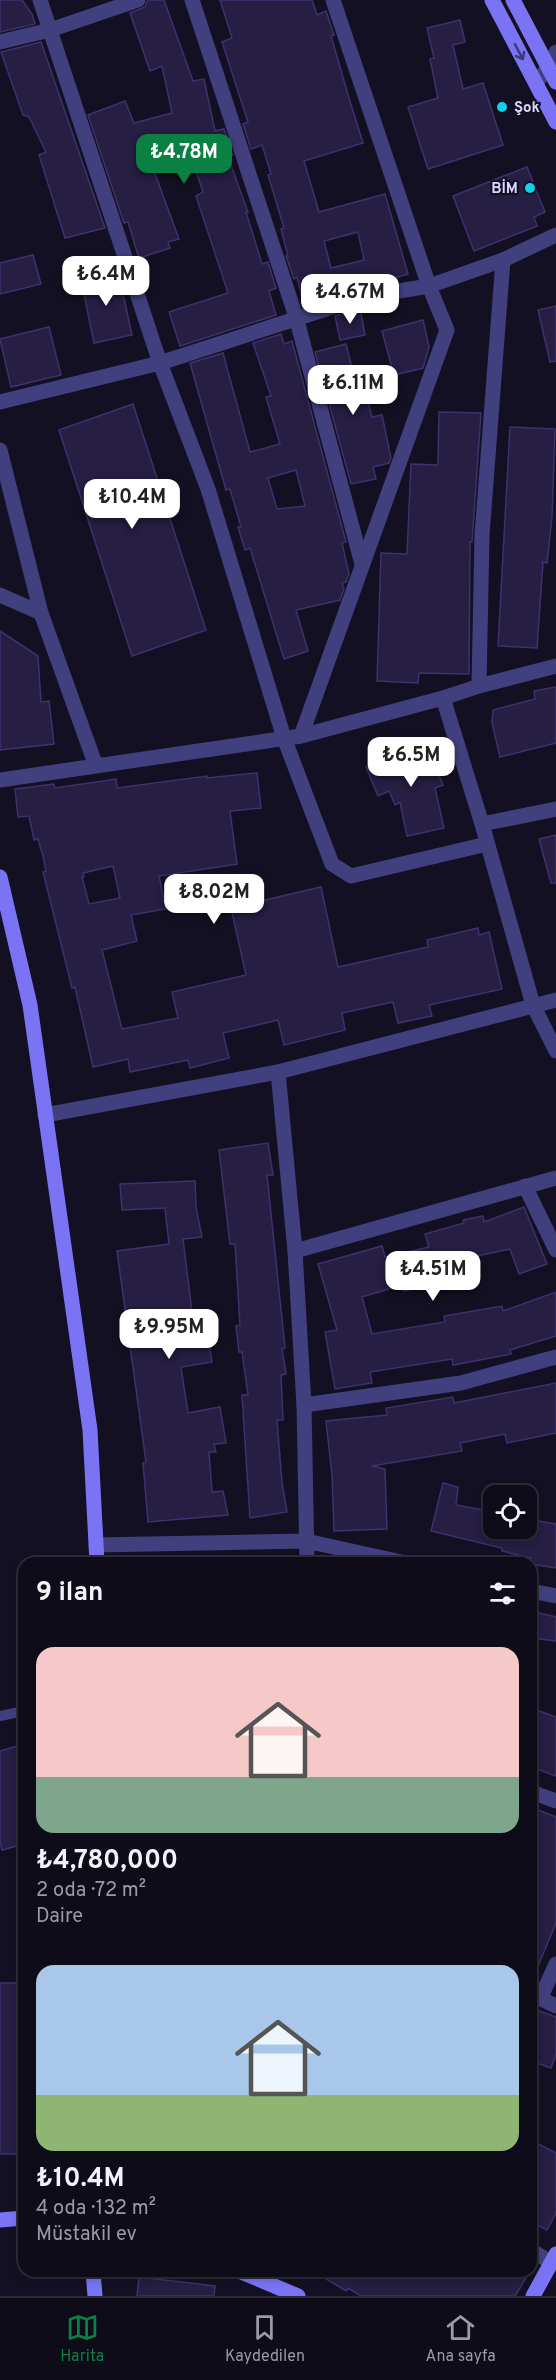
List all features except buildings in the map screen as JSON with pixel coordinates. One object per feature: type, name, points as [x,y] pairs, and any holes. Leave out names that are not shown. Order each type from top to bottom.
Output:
[{"type":"main road","points":[[492,0],[556,122]]},
{"type":"main road","points":[[513,0],[556,82]]},
{"type":"main road","points":[[0,877],[30,1005],[90,1430],[97,1557]]},
{"type":"main road","points":[[0,2220],[18,2218]]},
{"type":"main road","points":[[533,2296],[553,2258]]},
{"type":"main road","points":[[93,2277],[95,2296]]},
{"type":"main road","points":[[252,2277],[298,2296]]},
{"type":"street","points":[[40,0],[160,363],[208,489],[284,738],[332,864],[351,876],[487,844]]},
{"type":"street","points":[[0,42],[50,30],[138,0]]},
{"type":"street","points":[[192,0],[296,317],[362,564]]},
{"type":"street","points":[[302,736],[447,330],[429,286],[333,0]]},
{"type":"street","points":[[536,83],[548,68],[556,52]]},
{"type":"street","points":[[0,402],[160,363],[363,297],[429,286],[503,260],[556,235]]},
{"type":"street","points":[[479,686],[482,535],[503,260]]},
{"type":"street","points":[[0,450],[41,613],[96,766]]},
{"type":"street","points":[[0,595],[41,613]]},
{"type":"street","points":[[0,780],[302,736],[556,666]]},
{"type":"street","points":[[443,698],[482,824],[533,1005],[556,1051]]},
{"type":"street","points":[[482,824],[556,809]]},
{"type":"street","points":[[45,1115],[278,1072],[556,1000]]},
{"type":"street","points":[[278,1072],[295,1251],[304,1406],[307,1557]]},
{"type":"street","points":[[295,1251],[556,1178]]},
{"type":"street","points":[[525,1186],[556,1250]]},
{"type":"street","points":[[304,1406],[461,1383],[556,1357]]},
{"type":"street","points":[[96,1545],[306,1541],[379,1557]]},
{"type":"street","points":[[537,1592],[556,1596]]},
{"type":"street","points":[[537,1794],[556,1801]]},
{"type":"street","points":[[537,1995],[556,1964]]},
{"type":"street","points":[[537,1997],[556,2006]]},
{"type":"street","points":[[537,2252],[553,2258]]},
{"type":"lane","points":[[0,1716],[18,1712]]},
{"type":"place","name":"Şok","points":[[502,107]]},
{"type":"place","name":"BİM","points":[[530,188]]}]
